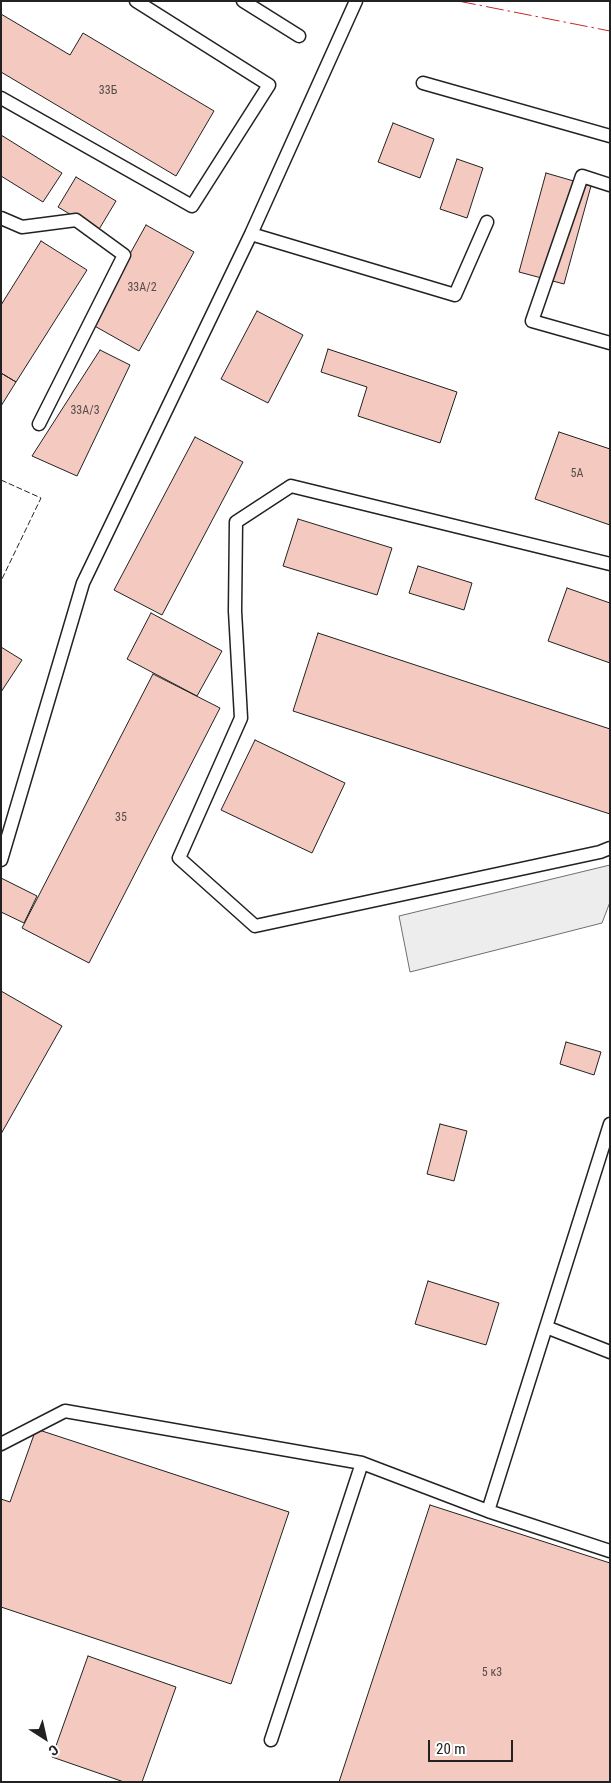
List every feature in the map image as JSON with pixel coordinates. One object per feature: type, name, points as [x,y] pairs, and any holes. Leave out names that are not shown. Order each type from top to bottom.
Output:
[{"type":"lane","points":[[1,98],[192,206],[269,85],[136,1]]},
{"type":"lane","points":[[243,1],[299,36]]},
{"type":"lane","points":[[1,860],[83,583],[251,234],[356,1]]},
{"type":"lane","points":[[423,83],[610,136]]},
{"type":"lane","points":[[610,185],[582,176],[532,321],[610,344]]},
{"type":"lane","points":[[1,218],[22,227],[76,220],[124,255],[39,424]]},
{"type":"lane","points":[[251,234],[455,296],[488,222]]},
{"type":"lane","points":[[610,564],[290,486],[236,522],[234,611],[241,718],[179,858],[255,926],[600,852],[610,848]]},
{"type":"lane","points":[[488,1511],[610,1124]]},
{"type":"lane","points":[[546,1327],[610,1352]]},
{"type":"lane","points":[[1,1444],[65,1410],[362,1463],[488,1511],[610,1551]]},
{"type":"lane","points":[[271,1740],[362,1463]]},
{"type":"shaded area","points":[[610,865],[610,902],[602,923],[410,972],[399,916]]},
{"type":"building","points":[[1,14],[70,55],[83,33],[214,111],[176,176],[1,72]]},
{"type":"building","points":[[393,123],[434,139],[420,178],[378,162]]},
{"type":"building","points":[[1,135],[62,173],[43,202],[1,176]]},
{"type":"building","points":[[457,159],[483,168],[467,218],[440,209]]},
{"type":"building","points":[[546,173],[591,186],[564,284],[519,272]]},
{"type":"building","points":[[76,177],[116,201],[98,231],[58,207]]},
{"type":"building","points":[[146,225],[194,252],[139,351],[91,324]]},
{"type":"building","points":[[41,241],[87,270],[16,382],[1,373],[1,305]]},
{"type":"building","points":[[257,311],[303,335],[268,403],[221,379]]},
{"type":"building","points":[[328,349],[457,392],[440,443],[358,416],[367,387],[321,372]]},
{"type":"building","points":[[100,350],[130,365],[77,476],[32,456]]},
{"type":"building","points":[[1,373],[16,382],[1,406]]},
{"type":"building","points":[[559,432],[610,449],[610,525],[535,499]]},
{"type":"building","points":[[195,437],[243,462],[162,615],[114,590]]},
{"type":"building","points":[[298,519],[392,548],[377,595],[283,566]]},
{"type":"building","points":[[418,566],[472,583],[464,610],[409,593]]},
{"type":"building","points":[[567,588],[610,603],[610,663],[548,641]]},
{"type":"building","points":[[151,613],[222,651],[197,696],[127,659]]},
{"type":"building","points":[[318,633],[610,729],[610,814],[293,711]]},
{"type":"building","points":[[1,647],[22,660],[1,692]]},
{"type":"building","points":[[153,674],[220,708],[89,963],[22,928]]},
{"type":"building","points":[[255,740],[345,783],[312,853],[221,810]]},
{"type":"building","points":[[1,878],[37,896],[24,923],[1,912]]},
{"type":"building","points":[[1,991],[62,1026],[1,1134]]},
{"type":"building","points":[[566,1042],[601,1052],[594,1075],[560,1064]]},
{"type":"building","points":[[440,1124],[467,1131],[454,1181],[427,1174]]},
{"type":"building","points":[[428,1281],[499,1303],[486,1345],[415,1324]]},
{"type":"building","points":[[36,1429],[289,1512],[231,1684],[1,1607],[1,1499],[10,1502]]},
{"type":"building","points":[[430,1505],[610,1563],[610,1782],[339,1782]]},
{"type":"building","points":[[88,1656],[176,1687],[142,1782],[124,1782],[52,1757]]},
{"type":"fence","points":[[1,480],[41,498],[1,581]]},
{"type":"power","points":[[458,1],[610,31]]}]
